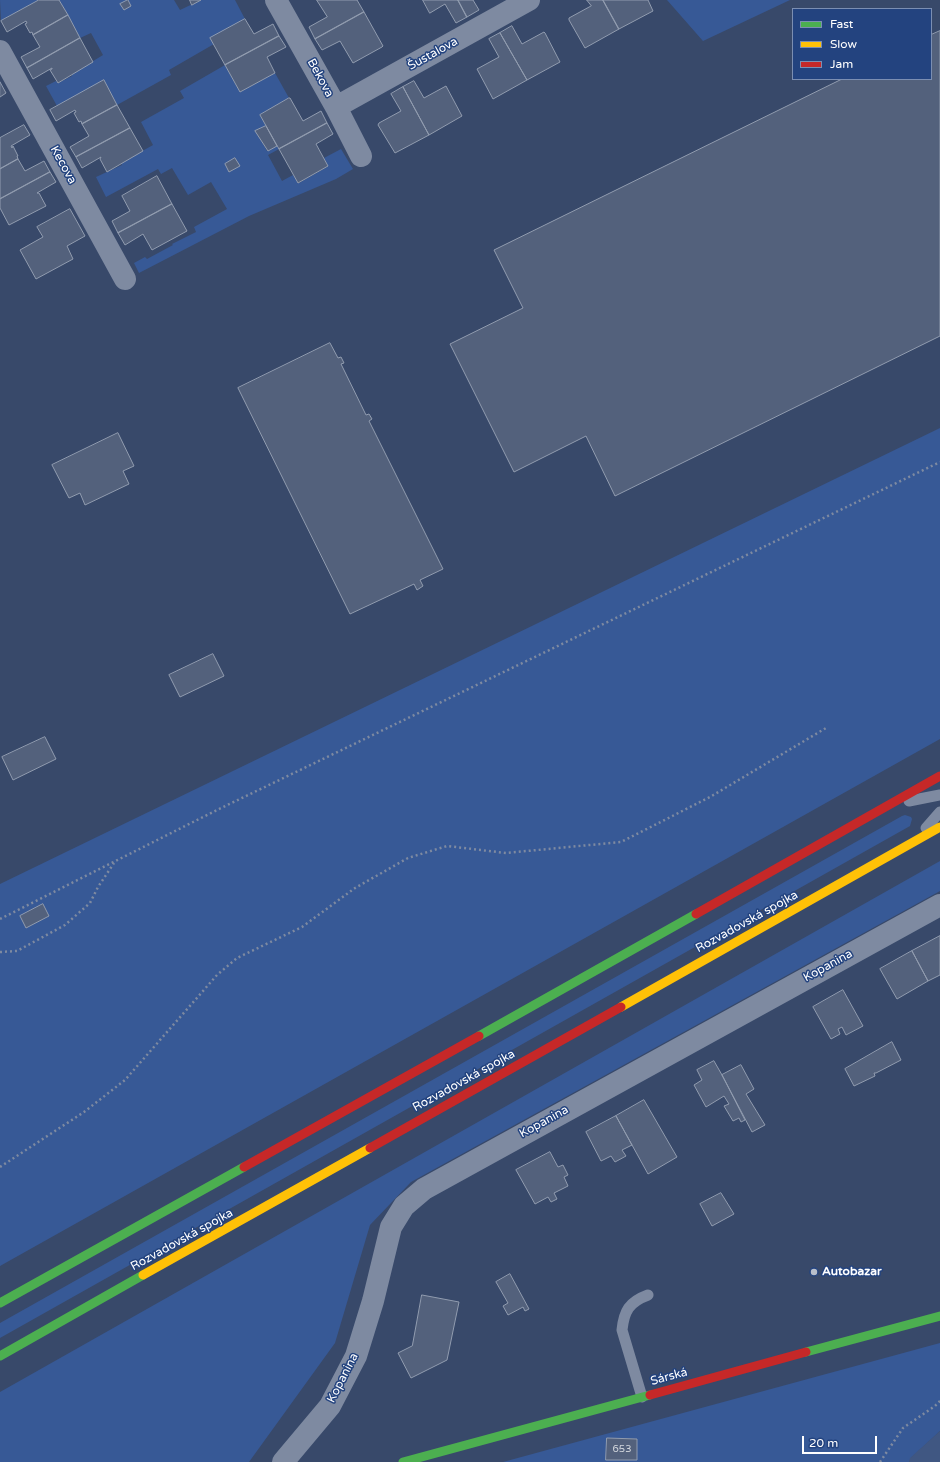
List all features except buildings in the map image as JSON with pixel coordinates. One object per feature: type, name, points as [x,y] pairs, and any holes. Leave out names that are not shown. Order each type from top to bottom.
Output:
[{"type":"main road","points":[[0,1303],[376,1094],[940,776]]},
{"type":"main road","name":"Rozvadovská spojka","points":[[0,1356],[940,827]]},
{"type":"main road","name":"Sárská","points":[[403,1462],[940,1316]]},
{"type":"street","name":"Bekova","points":[[276,0],[362,156]]},
{"type":"street","name":"Šustalova","points":[[336,107],[529,0]]},
{"type":"street","name":"Kecova","points":[[0,51],[125,279]]},
{"type":"street","name":"Kopanina","points":[[284,1462],[330,1406],[356,1356],[373,1301],[391,1227],[404,1206],[424,1189],[940,905]]},
{"type":"lane","points":[[889,805],[940,795]]},
{"type":"lane","points":[[912,843],[940,812]]},
{"type":"lane","points":[[642,1397],[622,1330],[626,1311],[640,1298],[648,1295]]},
{"type":"path","points":[[0,919],[217,810],[940,462]]},
{"type":"path","points":[[0,1168],[84,1112],[125,1080],[217,975],[237,958],[302,927],[355,888],[408,858],[447,846],[506,854],[621,842],[710,797],[826,728]]},
{"type":"path","points":[[0,952],[17,951],[65,925],[90,903],[114,862]]},
{"type":"path","points":[[880,1462],[903,1428],[940,1401]]},
{"type":"shaded area","points":[[0,0],[39,0],[1,21]]},
{"type":"shaded area","points":[[59,0],[174,0],[180,10],[201,0],[235,0],[245,19],[211,38],[214,44],[169,70],[171,75],[117,105],[104,81],[57,106],[46,86],[56,81],[58,83],[72,76],[72,74],[103,55],[91,33],[80,38]]},
{"type":"shaded area","points":[[667,0],[790,0],[703,41]]},
{"type":"shaded area","points":[[225,65],[240,92],[275,73],[289,98],[260,115],[266,126],[256,131],[267,151],[277,146],[279,149],[268,155],[282,181],[293,175],[299,183],[327,167],[328,166],[324,158],[341,149],[353,169],[336,179],[249,216],[139,273],[134,263],[145,257],[147,259],[196,232],[194,227],[227,209],[211,182],[188,195],[172,168],[161,174],[158,169],[106,197],[96,177],[122,165],[121,163],[153,145],[141,122],[184,98],[180,91]]},
{"type":"shaded area","points":[[940,428],[940,739],[0,1266],[0,884]],"holes":[[[43,904],[49,916],[26,928],[20,916]]]},
{"type":"shaded area","points":[[905,815],[911,817],[912,819],[910,826],[0,1338],[0,1323]]},
{"type":"shaded area","points":[[940,861],[940,891],[411,1182],[370,1225],[335,1343],[249,1462],[0,1462],[0,1392]]},
{"type":"shaded area","points":[[940,1343],[940,1431],[911,1458],[909,1462],[503,1462]],"holes":[[[607,1438],[637,1439],[637,1460],[606,1459]]]},
{"type":"shaded area","points":[[940,1431],[940,1462],[909,1462],[910,1458]]},
{"type":"traffic: fast","points":[[479,1036],[696,914]]},
{"type":"traffic: fast","points":[[0,1303],[244,1167]]},
{"type":"traffic: fast","points":[[0,1356],[143,1275]]},
{"type":"traffic: fast","points":[[806,1352],[940,1316]]},
{"type":"traffic: fast","points":[[403,1462],[650,1395]]},
{"type":"traffic: slow","points":[[621,1007],[940,827]]},
{"type":"traffic: slow","points":[[143,1275],[370,1148]]},
{"type":"traffic: jam","points":[[696,914],[940,776]]},
{"type":"traffic: jam","points":[[370,1148],[621,1007]]},
{"type":"traffic: jam","points":[[244,1167],[479,1036]]},
{"type":"traffic: jam","points":[[650,1395],[806,1352]]},
{"type":"place","name":"Autobazar","points":[[814,1272]]}]
